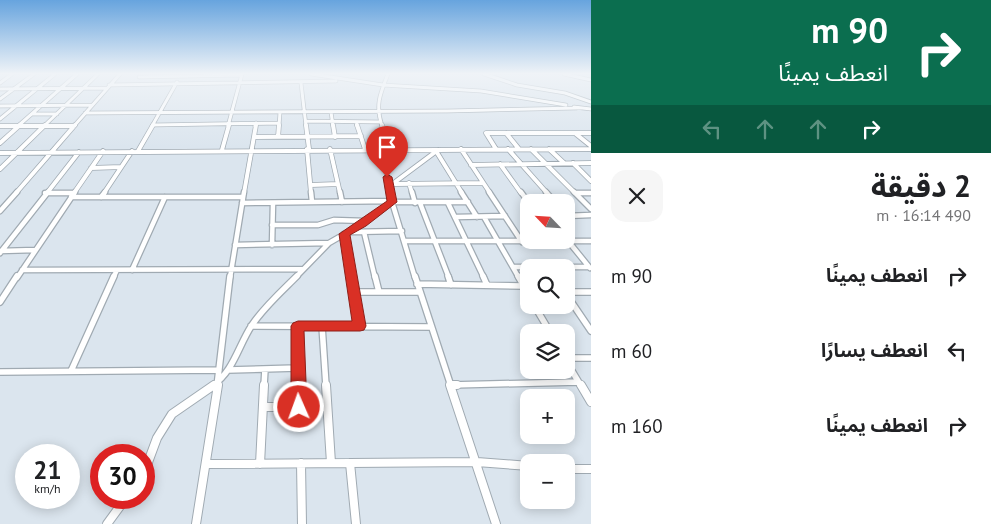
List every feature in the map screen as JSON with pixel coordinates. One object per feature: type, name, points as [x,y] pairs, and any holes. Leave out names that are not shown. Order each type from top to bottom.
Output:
[{"type":"street","points":[[0,119],[24,98]]},
{"type":"street","points":[[0,143],[50,98]]},
{"type":"street","points":[[0,169],[73,98]]},
{"type":"street","points":[[0,211],[98,98]]},
{"type":"street","points":[[138,151],[168,98]]},
{"type":"street","points":[[222,150],[235,98]]},
{"type":"street","points":[[304,98],[312,202]]},
{"type":"street","points":[[380,98],[377,112],[390,149]]},
{"type":"street","points":[[531,98],[577,108]]},
{"type":"street","points":[[0,106],[92,105]]},
{"type":"street","points":[[85,113],[591,109]]},
{"type":"street","points":[[278,137],[280,112]]},
{"type":"street","points":[[331,112],[336,136]]},
{"type":"street","points":[[180,124],[185,113]]},
{"type":"street","points":[[33,114],[57,114]]},
{"type":"street","points":[[306,121],[381,122]]},
{"type":"street","points":[[196,524],[220,370],[231,269],[256,122]]},
{"type":"street","points":[[153,124],[278,122]]},
{"type":"street","points":[[356,122],[365,149]]},
{"type":"street","points":[[0,126],[74,126]]},
{"type":"street","points":[[496,149],[486,133],[591,133]]},
{"type":"street","points":[[506,133],[519,149]]},
{"type":"street","points":[[575,133],[591,147]]},
{"type":"street","points":[[254,137],[361,136]]},
{"type":"street","points":[[0,153],[308,149],[585,149],[591,147]]},
{"type":"street","points":[[330,149],[342,202]]},
{"type":"street","points":[[383,149],[389,190],[417,284],[496,524]]},
{"type":"street","points":[[461,149],[520,239]]},
{"type":"street","points":[[508,149],[548,194]]},
{"type":"street","points":[[532,149],[591,209]]},
{"type":"street","points":[[549,149],[564,163]]},
{"type":"street","points":[[585,149],[591,154]]},
{"type":"street","points":[[437,150],[477,217]]},
{"type":"street","points":[[389,190],[393,184],[437,150]]},
{"type":"street","points":[[0,302],[3,294],[22,270],[103,151]]},
{"type":"street","points":[[101,197],[132,151]]},
{"type":"street","points":[[0,252],[79,152]]},
{"type":"street","points":[[573,163],[591,180]]},
{"type":"street","points":[[471,165],[591,163]]},
{"type":"street","points":[[500,164],[522,194]]},
{"type":"street","points":[[91,168],[121,167]]},
{"type":"street","points":[[409,183],[436,241],[452,285]]},
{"type":"street","points":[[393,184],[483,183]]},
{"type":"street","points":[[311,184],[338,184]]},
{"type":"street","points":[[45,193],[101,197],[242,200],[273,203],[468,202]]},
{"type":"street","points":[[576,193],[591,193]]},
{"type":"street","points":[[132,270],[165,197]]},
{"type":"street","points":[[155,444],[172,414],[218,382],[240,351],[251,326],[303,269],[329,243],[366,221],[392,201]]},
{"type":"street","points":[[272,244],[273,203]]},
{"type":"street","points":[[448,203],[487,285]]},
{"type":"street","points":[[0,204],[6,204]]},
{"type":"street","points":[[456,218],[505,216]]},
{"type":"street","points":[[575,216],[591,216]]},
{"type":"street","points":[[484,217],[520,280]]},
{"type":"street","points":[[272,225],[318,225],[334,220],[366,221]]},
{"type":"street","points":[[346,233],[402,231]]},
{"type":"street","points":[[364,232],[379,292]]},
{"type":"street","points":[[346,233],[360,326]]},
{"type":"street","points":[[405,241],[520,242]]},
{"type":"street","points":[[575,241],[591,241]]},
{"type":"street","points":[[235,245],[329,243]]},
{"type":"street","points":[[575,249],[590,268]]},
{"type":"street","points":[[0,252],[35,250]]},
{"type":"street","points":[[513,267],[520,267]]},
{"type":"street","points":[[575,268],[590,268]]},
{"type":"street","points":[[22,270],[303,269]]},
{"type":"street","points":[[71,371],[117,270]]},
{"type":"street","points":[[417,284],[520,286]]},
{"type":"street","points":[[354,292],[420,292]]},
{"type":"street","points":[[575,293],[591,292]]},
{"type":"street","points":[[575,307],[591,331]]},
{"type":"street","points":[[251,326],[431,327]]},
{"type":"street","points":[[298,326],[297,368],[299,407]]},
{"type":"street","points":[[322,326],[331,463]]},
{"type":"street","points":[[575,359],[591,358]]},
{"type":"street","points":[[228,370],[297,368]]},
{"type":"street","points":[[260,464],[265,407],[265,369]]},
{"type":"street","points":[[0,372],[220,370]]},
{"type":"street","points":[[575,376],[591,402]]},
{"type":"street","points":[[451,385],[578,382]]},
{"type":"street","points":[[265,407],[327,407]]},
{"type":"street","points":[[206,464],[477,462],[520,465]]},
{"type":"street","points":[[301,463],[302,524]]},
{"type":"street","points":[[350,463],[356,524]]},
{"type":"street","points":[[575,469],[591,469]]},
{"type":"street","points":[[107,524],[118,509]]},
{"type":"route","points":[[299,407],[297,368],[298,326],[360,326],[344,234],[362,224],[392,202],[387,177]]}]
